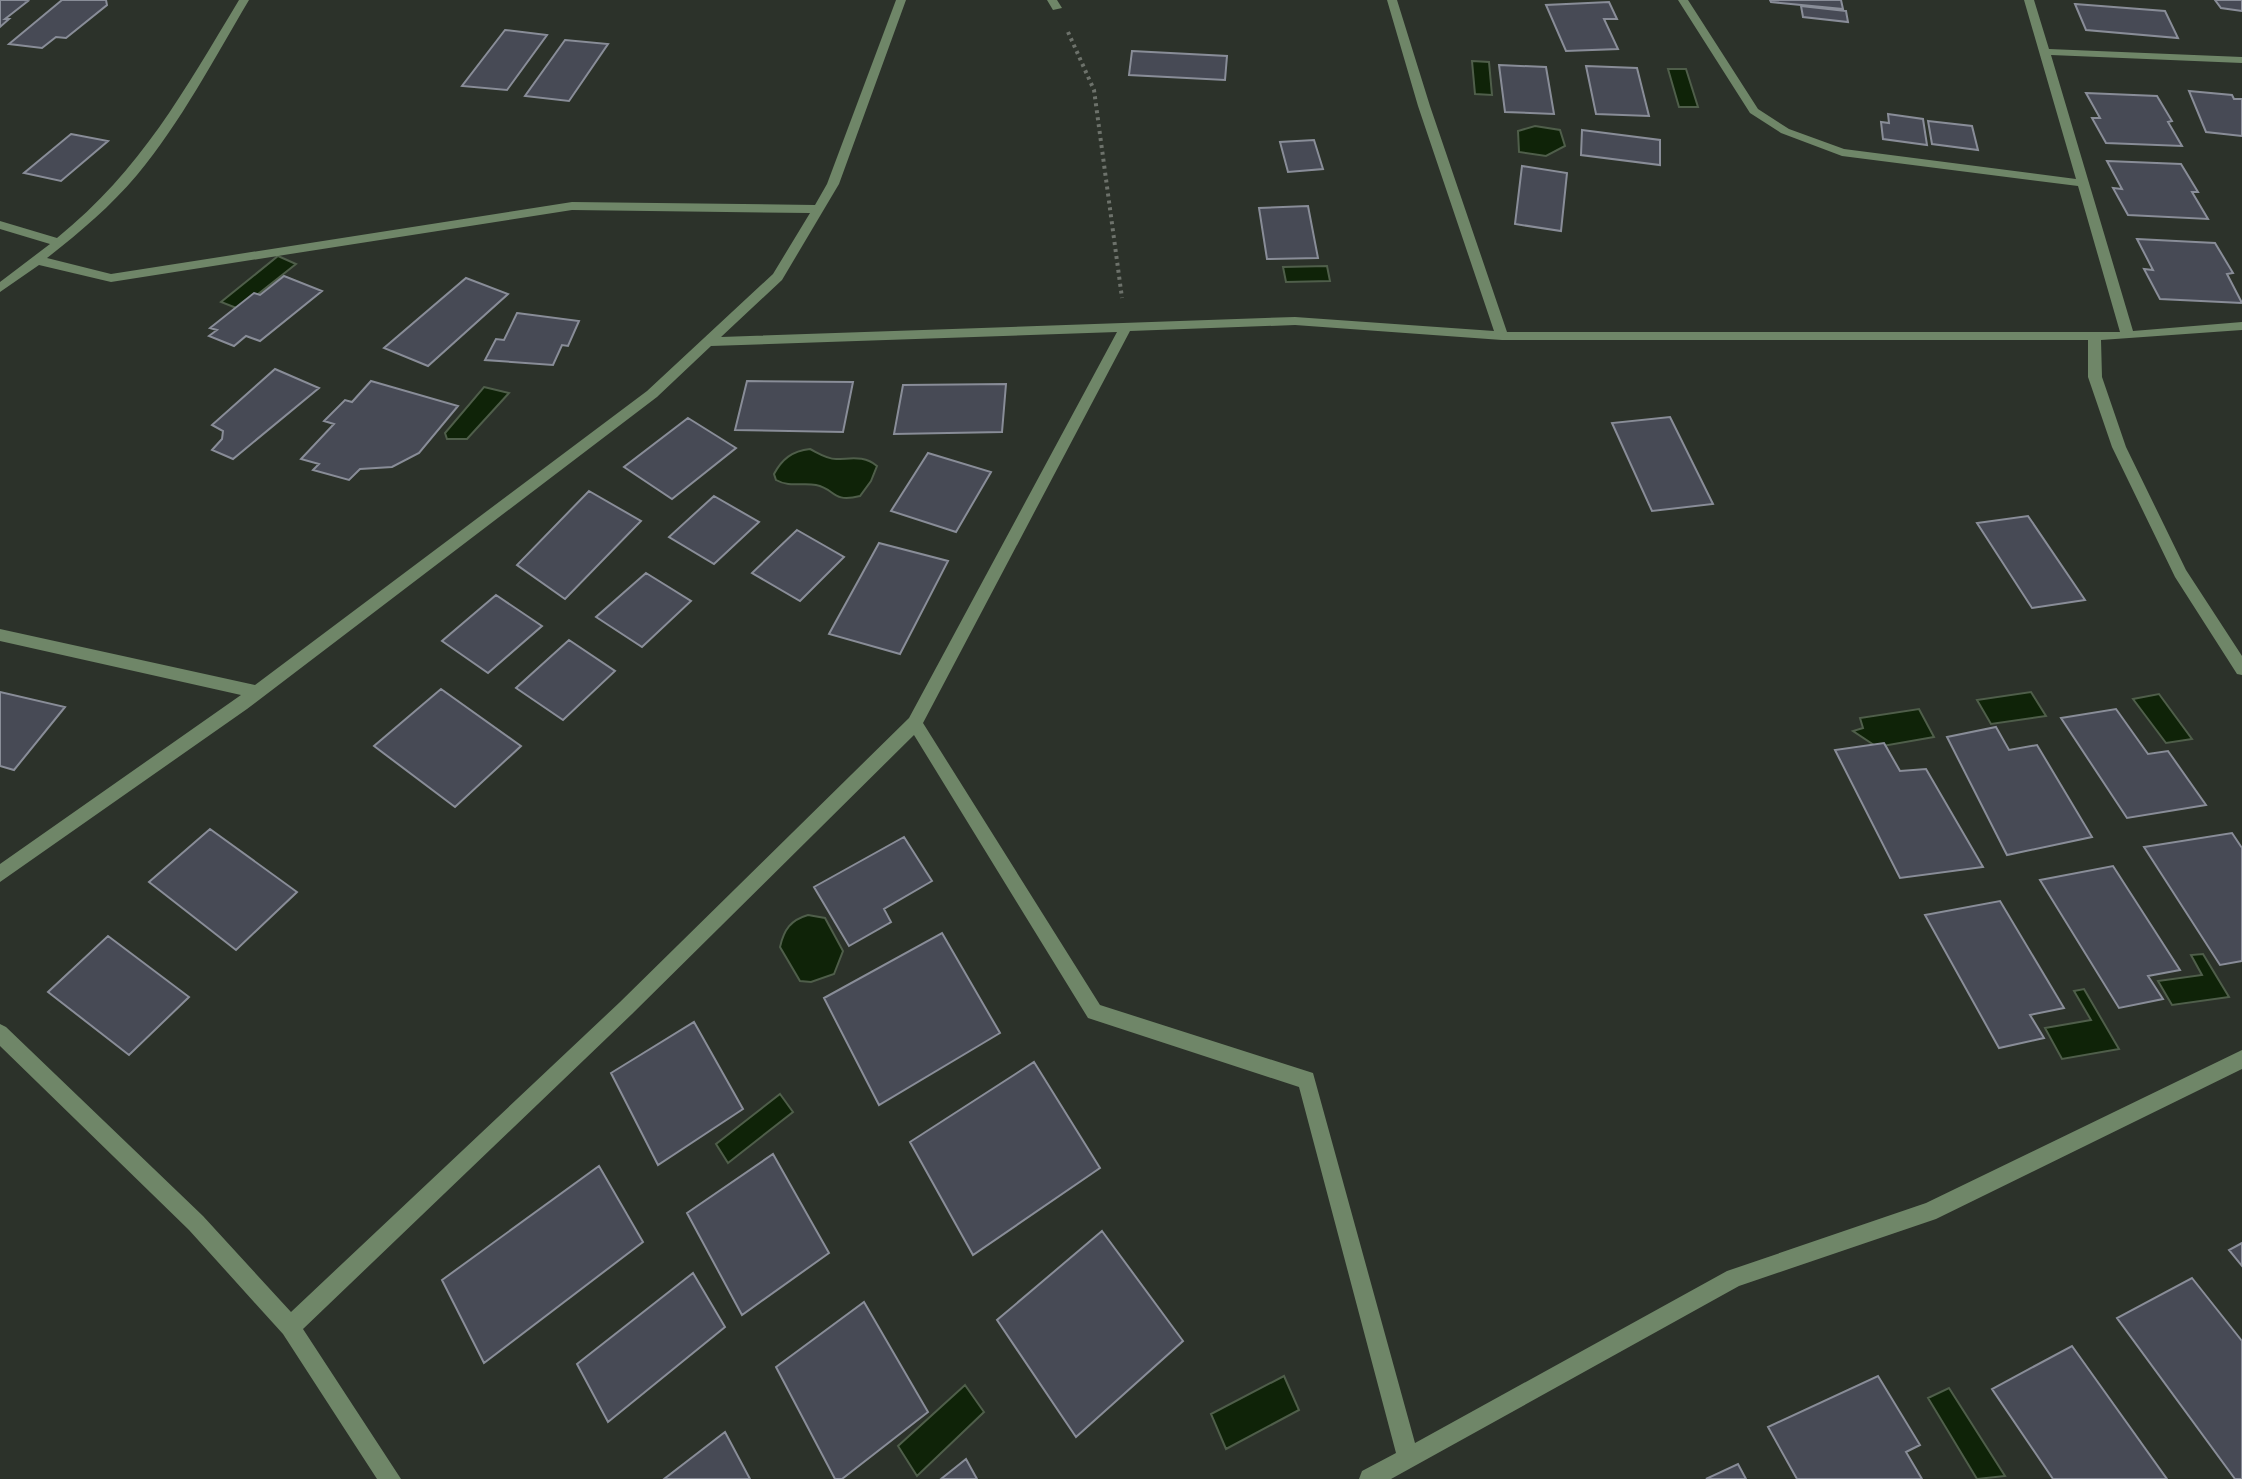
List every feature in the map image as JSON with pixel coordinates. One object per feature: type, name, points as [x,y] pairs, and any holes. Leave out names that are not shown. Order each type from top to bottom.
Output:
[{"type":"street","points":[[0,288],[60,243],[141,162],[166,129],[244,0]]},
{"type":"street","points":[[0,874],[257,692],[652,394],[778,277],[833,184],[901,0]]},
{"type":"street","points":[[1392,0],[1424,106],[1502,336]]},
{"type":"street","points":[[1683,0],[1754,111],[1785,131],[1842,152],[2082,183]]},
{"type":"street","points":[[2029,0],[2128,336]]},
{"type":"street","points":[[2044,52],[2242,60]]},
{"type":"street","points":[[37,260],[111,278],[572,206],[818,209]]},
{"type":"street","points":[[0,225],[60,243]]},
{"type":"street","points":[[708,342],[1295,321],[1502,336],[1725,338],[2128,336],[2242,326]]},
{"type":"street","points":[[290,1327],[626,1008],[915,723],[1126,327]]},
{"type":"street","points":[[2094,334],[2095,377],[2119,447],[2180,573],[2242,669]]},
{"type":"street","points":[[0,635],[257,692]]},
{"type":"street","points":[[915,723],[1094,1012],[1306,1080],[1408,1457]]},
{"type":"street","points":[[0,1033],[196,1223],[290,1327],[390,1479]]},
{"type":"street","points":[[1370,1479],[1734,1278],[1929,1212],[2242,1059]]},
{"type":"path","points":[[1055,4],[1094,90],[1126,327]]},
{"type":"shaded area","points":[[1472,61],[1489,62],[1492,95],[1475,94]]},
{"type":"shaded area","points":[[1668,69],[1686,69],[1698,107],[1679,107]]},
{"type":"shaded area","points":[[1535,126],[1560,130],[1565,146],[1546,156],[1519,152],[1518,131]]},
{"type":"shaded area","points":[[278,256],[296,264],[239,309],[221,302]]},
{"type":"shaded area","points":[[1327,266],[1330,281],[1286,282],[1283,267]]},
{"type":"shaded area","points":[[484,387],[509,393],[467,439],[447,439],[445,433]]},
{"type":"shaded area","points":[[810,449],[829,458],[862,459],[877,466],[860,496],[851,498],[839,497],[816,485],[786,484],[776,480],[774,474],[784,460]]},
{"type":"shaded area","points":[[2031,692],[2046,716],[1991,724],[1977,700]]},
{"type":"shaded area","points":[[2159,694],[2192,739],[2166,743],[2133,699]]},
{"type":"shaded area","points":[[1919,709],[1934,737],[1877,747],[1853,731],[1863,728],[1860,718]]},
{"type":"shaded area","points":[[808,915],[825,918],[843,951],[834,974],[811,982],[800,981],[780,947],[789,926]]},
{"type":"shaded area","points":[[2203,954],[2229,997],[2172,1005],[2158,981],[2202,975],[2191,955]]},
{"type":"shaded area","points":[[2084,989],[2119,1049],[2062,1059],[2045,1028],[2091,1020],[2074,991]]},
{"type":"shaded area","points":[[780,1094],[793,1112],[728,1163],[716,1144]]},
{"type":"shaded area","points":[[1284,1376],[1299,1410],[1226,1449],[1211,1414]]},
{"type":"shaded area","points":[[965,1385],[984,1412],[917,1476],[898,1446]]},
{"type":"shaded area","points":[[1949,1388],[2005,1476],[1977,1479],[1928,1398]]},
{"type":"building","points":[[0,0],[28,1],[5,19],[9,19],[0,27]]},
{"type":"building","points":[[62,0],[106,0],[107,5],[66,38],[56,37],[42,48],[9,44]]},
{"type":"building","points":[[1841,0],[1843,9],[1771,2]]},
{"type":"building","points":[[2215,0],[2242,0],[2242,11],[2221,8]]},
{"type":"building","points":[[1609,2],[1617,19],[1604,19],[1618,49],[1566,51],[1546,5]]},
{"type":"building","points":[[2075,4],[2165,11],[2178,38],[2086,30]]},
{"type":"building","points":[[1801,6],[1846,11],[1848,22],[1803,17]]},
{"type":"building","points":[[505,30],[547,35],[507,90],[462,86]]},
{"type":"building","points":[[565,40],[608,44],[569,101],[525,96]]},
{"type":"building","points":[[1132,51],[1227,56],[1225,80],[1129,75]]},
{"type":"building","points":[[1499,65],[1546,67],[1554,114],[1505,112]]},
{"type":"building","points":[[1586,66],[1637,68],[1649,116],[1596,114]]},
{"type":"building","points":[[2189,91],[2232,95],[2234,99],[2242,99],[2242,136],[2206,132]]},
{"type":"building","points":[[2086,93],[2157,96],[2182,146],[2106,143],[2092,118],[2100,118]]},
{"type":"building","points":[[1888,114],[1923,119],[1927,145],[1883,139],[1881,122],[1889,123]]},
{"type":"building","points":[[1928,121],[1972,126],[1978,150],[1932,144]]},
{"type":"building","points":[[1582,130],[1660,140],[1660,165],[1581,155]]},
{"type":"building","points":[[71,134],[108,141],[61,181],[24,173]]},
{"type":"building","points":[[1314,140],[1323,169],[1288,172],[1280,142]]},
{"type":"building","points":[[2107,161],[2181,164],[2198,192],[2192,192],[2208,219],[2128,215],[2113,188],[2122,189]]},
{"type":"building","points":[[1522,166],[1567,173],[1561,231],[1515,224]]},
{"type":"building","points":[[1308,206],[1318,258],[1267,259],[1259,208]]},
{"type":"building","points":[[2137,239],[2215,243],[2233,273],[2227,274],[2242,303],[2160,299],[2144,269],[2153,270]]},
{"type":"building","points":[[284,276],[322,291],[260,341],[246,336],[234,346],[209,336],[217,330],[210,328],[254,293],[260,295]]},
{"type":"building","points":[[466,278],[508,294],[428,366],[384,348]]},
{"type":"building","points":[[517,313],[579,321],[568,346],[562,345],[553,365],[485,360],[496,339],[504,340]]},
{"type":"building","points":[[275,369],[319,388],[233,459],[212,450],[222,439],[223,431],[212,425]]},
{"type":"building","points":[[371,381],[458,406],[419,453],[392,467],[360,469],[349,480],[313,470],[319,464],[301,459],[334,424],[324,421],[345,400],[352,402]]},
{"type":"building","points":[[747,381],[853,382],[843,432],[735,430]]},
{"type":"building","points":[[1006,384],[1002,432],[894,434],[903,385]]},
{"type":"building","points":[[1670,417],[1713,504],[1652,511],[1612,423]]},
{"type":"building","points":[[688,418],[736,448],[672,499],[624,467]]},
{"type":"building","points":[[928,453],[991,472],[956,532],[891,511]]},
{"type":"building","points":[[589,491],[641,521],[565,599],[517,565]]},
{"type":"building","points":[[714,496],[759,522],[714,564],[669,537]]},
{"type":"building","points":[[2028,516],[2085,600],[2032,608],[1977,523]]},
{"type":"building","points":[[797,530],[844,557],[800,601],[752,573]]},
{"type":"building","points":[[879,543],[948,561],[900,654],[829,634]]},
{"type":"building","points":[[646,573],[691,601],[642,647],[596,617]]},
{"type":"building","points":[[496,595],[542,626],[488,673],[442,641]]},
{"type":"building","points":[[569,640],[615,671],[563,720],[516,688]]},
{"type":"building","points":[[441,689],[521,746],[455,807],[374,746]]},
{"type":"building","points":[[0,692],[65,707],[14,770],[0,766]]},
{"type":"building","points":[[2116,709],[2148,754],[2168,751],[2206,805],[2127,818],[2061,718]]},
{"type":"building","points":[[1996,727],[2009,750],[2037,745],[2092,837],[2007,855],[1947,737]]},
{"type":"building","points":[[1884,743],[1900,771],[1926,769],[1983,867],[1900,878],[1835,750]]},
{"type":"building","points":[[210,829],[297,892],[236,950],[149,882]]},
{"type":"building","points":[[2232,833],[2242,848],[2242,961],[2220,965],[2144,847]]},
{"type":"building","points":[[904,837],[932,881],[884,909],[891,922],[849,946],[814,887]]},
{"type":"building","points":[[2113,866],[2180,970],[2148,976],[2163,999],[2119,1008],[2040,880]]},
{"type":"building","points":[[2000,901],[2064,1008],[2030,1015],[2044,1038],[1999,1048],[1925,915]]},
{"type":"building","points":[[942,933],[1000,1033],[879,1105],[824,998]]},
{"type":"building","points":[[108,936],[189,997],[129,1055],[48,992]]},
{"type":"building","points":[[694,1022],[743,1109],[658,1165],[611,1073]]},
{"type":"building","points":[[1034,1062],[1100,1168],[973,1255],[910,1142]]},
{"type":"building","points":[[773,1154],[829,1253],[742,1315],[687,1213]]},
{"type":"building","points":[[599,1166],[643,1242],[484,1363],[442,1280]]},
{"type":"building","points":[[1102,1231],[1183,1341],[1076,1437],[997,1320]]},
{"type":"building","points":[[2242,1243],[2242,1266],[2229,1250]]},
{"type":"building","points":[[693,1273],[725,1327],[608,1422],[577,1364]]},
{"type":"building","points":[[2192,1278],[2242,1341],[2242,1479],[2235,1479],[2117,1318]]},
{"type":"building","points":[[864,1302],[928,1412],[842,1479],[835,1479],[776,1367]]},
{"type":"building","points":[[2072,1346],[2167,1479],[2053,1479],[1992,1389]]},
{"type":"building","points":[[1878,1376],[1920,1445],[1906,1452],[1922,1479],[1797,1479],[1768,1427]]},
{"type":"building","points":[[725,1432],[750,1479],[664,1479]]},
{"type":"building","points":[[966,1459],[977,1479],[941,1479]]},
{"type":"building","points":[[1738,1464],[1746,1479],[1706,1479]]}]
